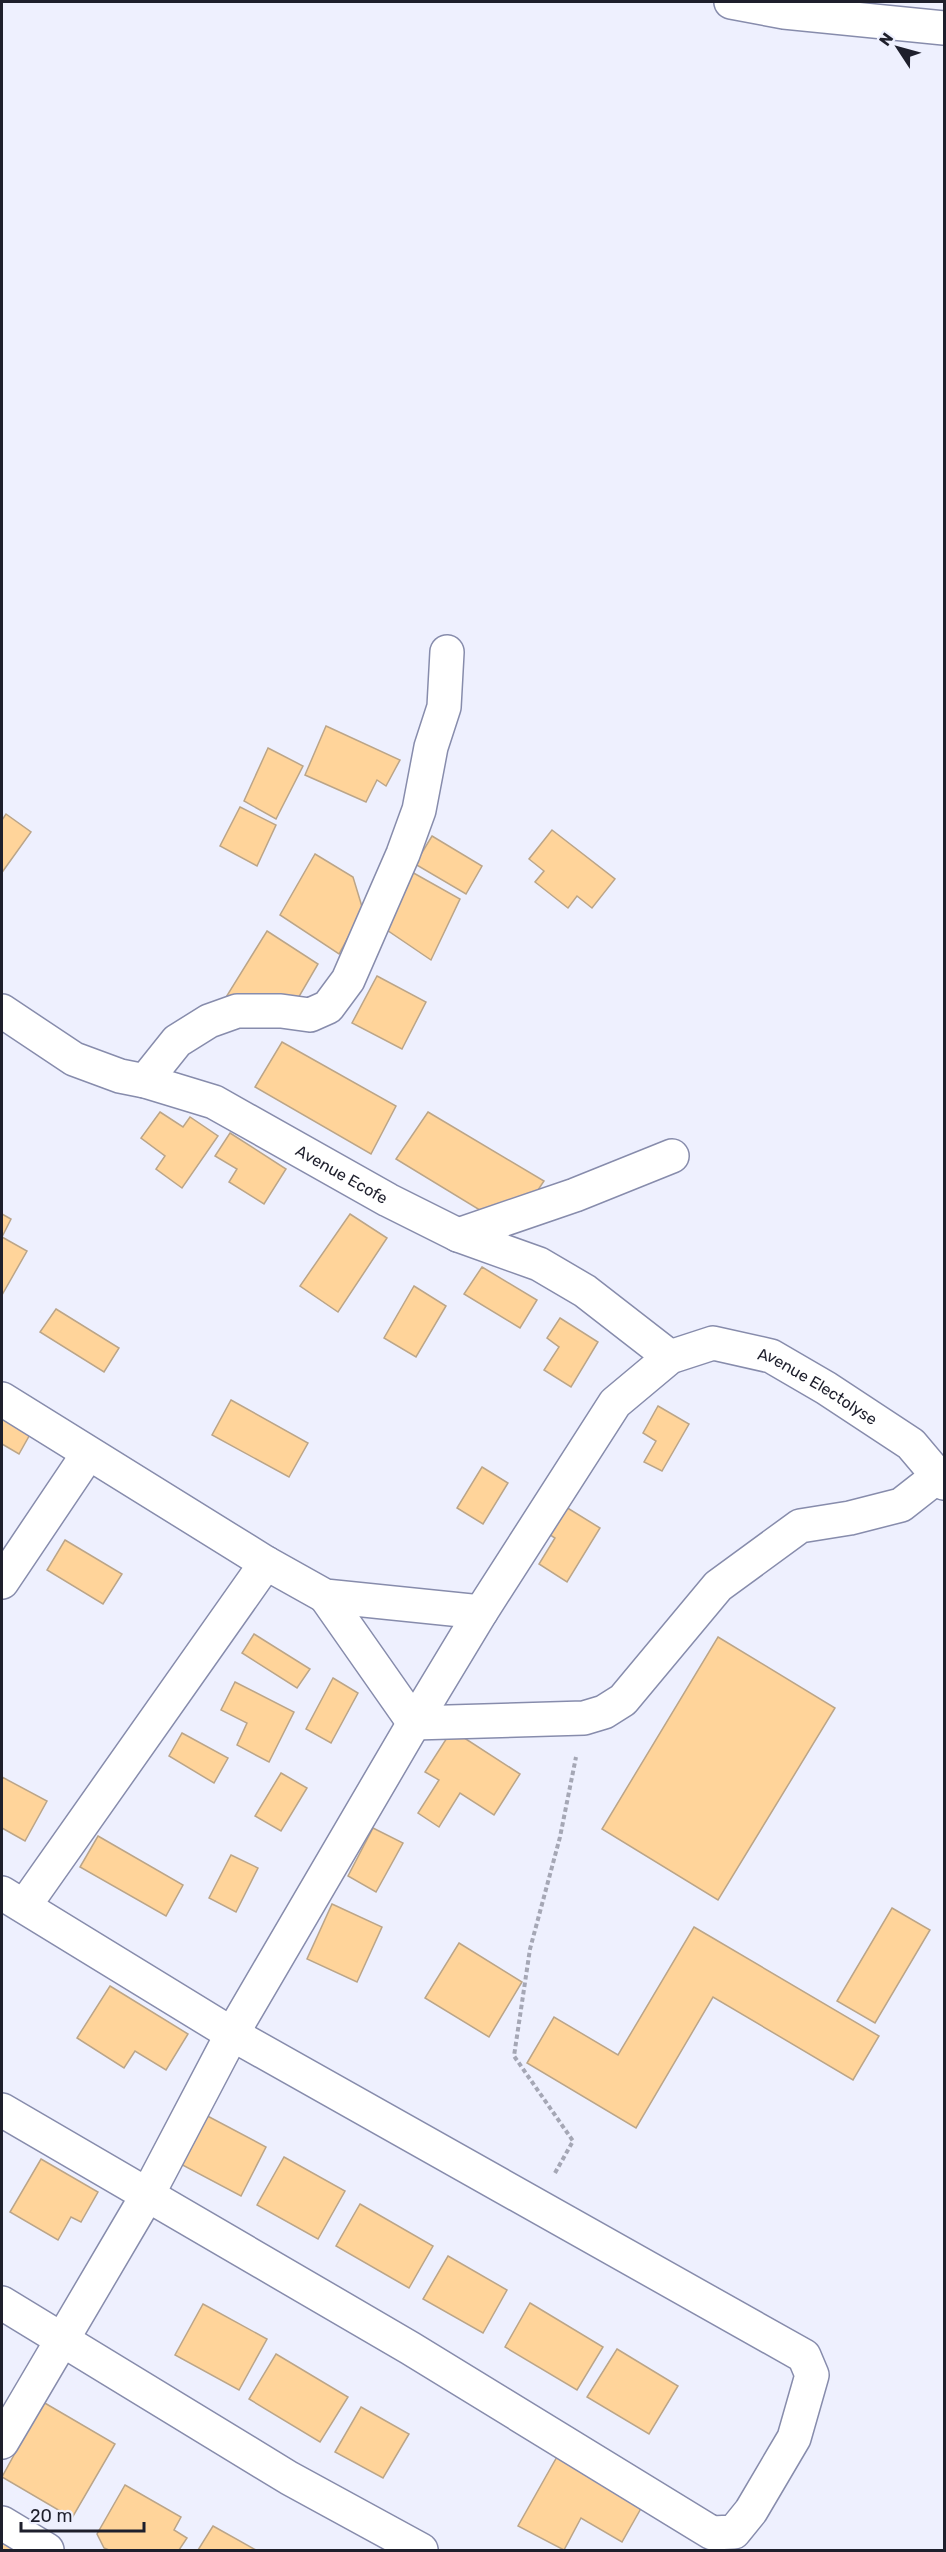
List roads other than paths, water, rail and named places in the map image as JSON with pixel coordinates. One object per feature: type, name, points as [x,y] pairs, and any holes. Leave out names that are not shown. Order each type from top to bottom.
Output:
[{"type":"street","points":[[731,2],[784,12],[945,28]]},
{"type":"street","points":[[145,1081],[177,1041],[209,1021],[237,1011],[281,1011],[310,1015],[328,1007],[348,980],[403,854],[419,810],[431,747],[444,707],[447,652]]},
{"type":"street","name":"Avenue Ecofe","points":[[2,1011],[74,1059],[120,1077],[145,1081],[214,1102],[388,1200],[458,1236],[539,1263],[585,1291],[670,1358]]},
{"type":"street","points":[[458,1236],[575,1195],[672,1156]]},
{"type":"street","name":"Avenue Electolyse","points":[[670,1358],[713,1343],[771,1356],[826,1388],[911,1444],[941,1479]]},
{"type":"street","points":[[2,2442],[148,2194],[232,2034],[481,1612],[615,1403],[670,1358]]},
{"type":"street","points":[[2,1399],[266,1563],[324,1596],[481,1612]]},
{"type":"street","points":[[2,1582],[88,1454]]},
{"type":"street","points":[[414,1723],[584,1718],[604,1712],[623,1700],[718,1586],[800,1526],[850,1518],[901,1505],[941,1479]]},
{"type":"street","points":[[2,2110],[410,2348],[712,2534],[729,2541],[751,2511],[794,2438],[812,2375],[804,2356],[232,2034],[13,1899],[266,1563]]},
{"type":"street","points":[[324,1596],[414,1723]]},
{"type":"street","points":[[2,2303],[289,2478],[421,2550]]},
{"type":"street","points":[[2,2523],[47,2550]]}]
